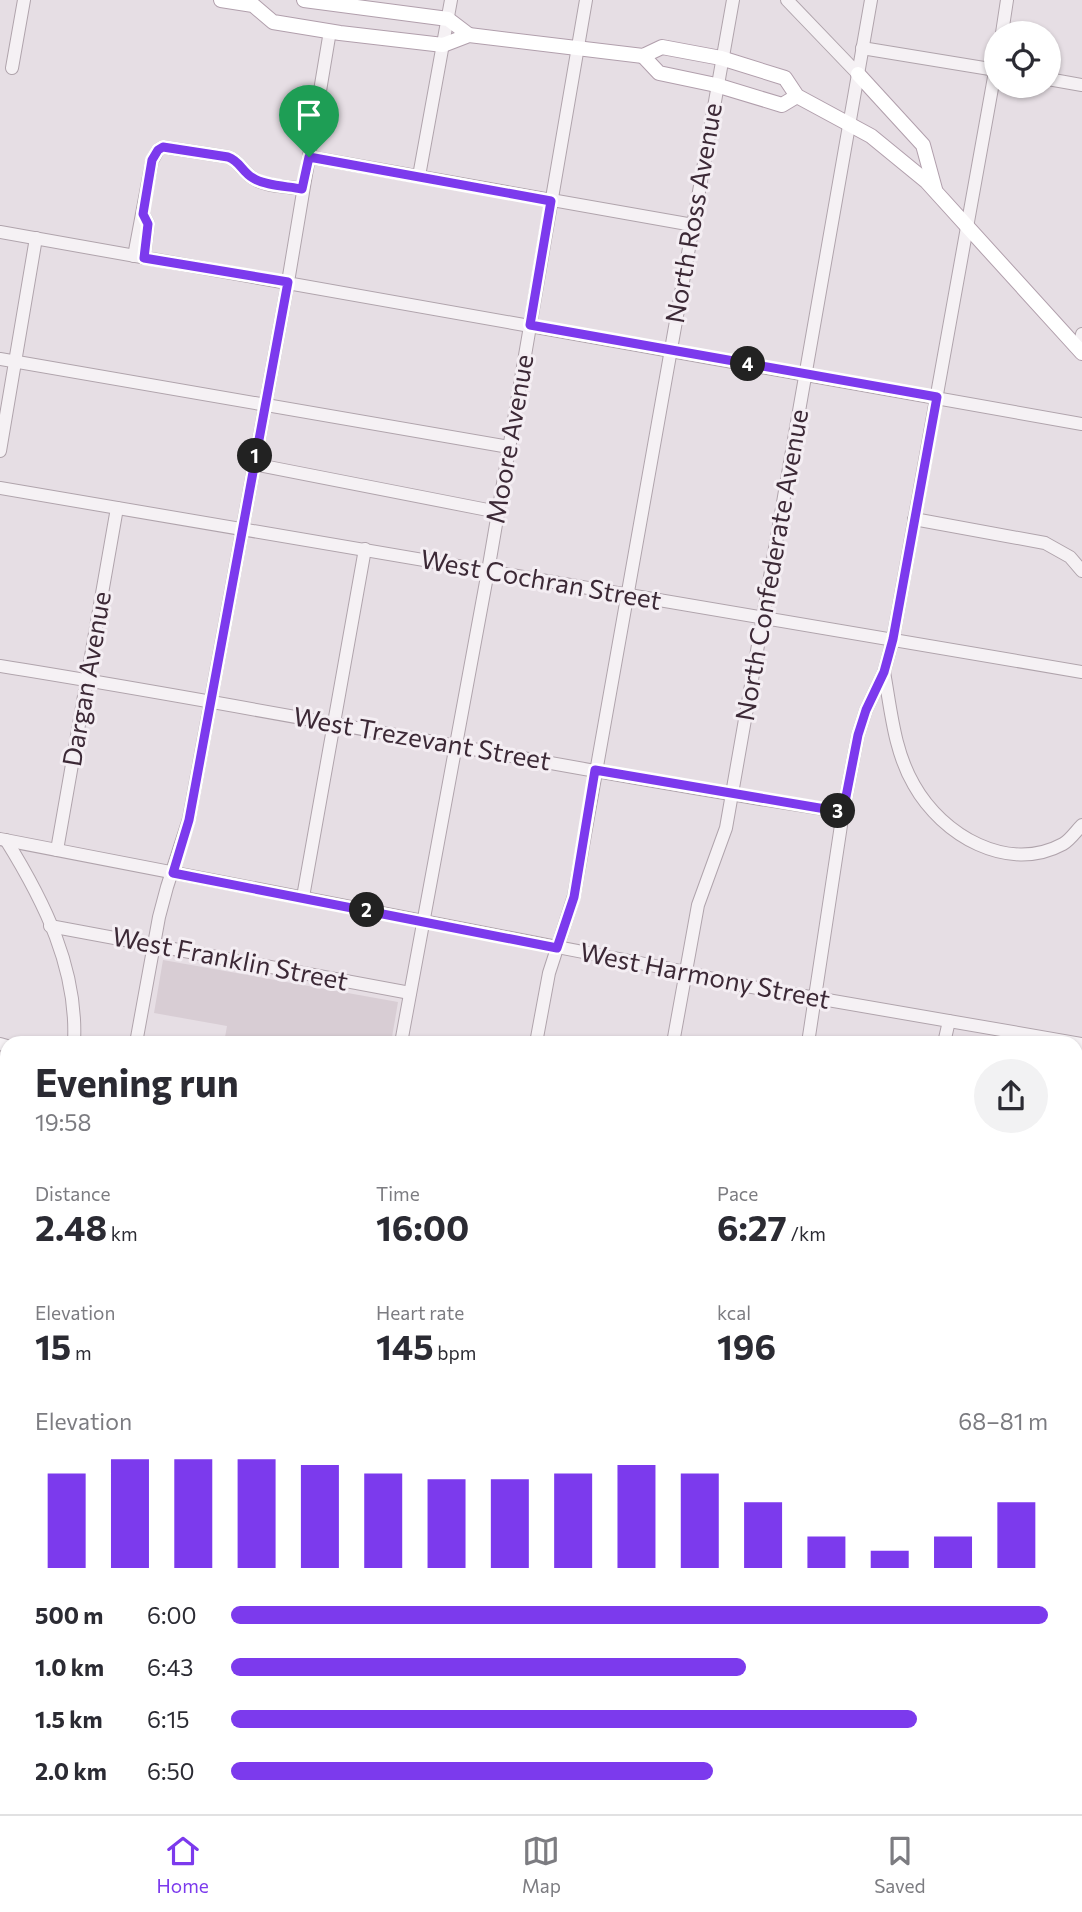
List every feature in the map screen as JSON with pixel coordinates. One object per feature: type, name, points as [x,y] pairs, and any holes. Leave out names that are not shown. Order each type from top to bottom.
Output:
[{"type":"main road","points":[[221,0],[259,3],[273,22],[330,31],[443,45],[469,35],[643,56],[662,47],[721,58],[785,78],[797,96],[850,122],[889,149],[936,191],[1081,351]]},
{"type":"main road","points":[[304,0],[448,19],[469,35]]},
{"type":"main road","points":[[330,31],[335,2]]},
{"type":"main road","points":[[643,56],[659,73],[716,85],[782,105],[797,96]]},
{"type":"main road","points":[[858,74],[923,145],[936,191]]},
{"type":"street","points":[[12,68],[24,0]]},
{"type":"street","points":[[419,176],[452,0]]},
{"type":"street","name":"Moore Avenue","points":[[402,1036],[488,571],[586,0]]},
{"type":"street","name":"North Ross Avenue","points":[[537,1036],[549,973],[574,897],[733,0]]},
{"type":"street","points":[[787,0],[858,74]]},
{"type":"street","name":"North Confederate Avenue","points":[[674,1036],[698,905],[726,828],[871,0]]},
{"type":"street","points":[[1004,21],[1007,0]]},
{"type":"street","points":[[137,1036],[153,944],[167,887],[189,820],[288,282],[330,31]]},
{"type":"street","points":[[862,48],[984,66]]},
{"type":"street","points":[[1061,81],[1082,85]]},
{"type":"street","points":[[809,1036],[843,812],[858,735],[866,710],[884,672],[893,639],[990,98]]},
{"type":"street","points":[[139,257],[139,222],[143,214],[152,160],[163,147],[228,157],[236,160],[247,174],[259,182],[302,189]]},
{"type":"street","points":[[309,157],[693,225]]},
{"type":"street","points":[[0,233],[1082,424]]},
{"type":"street","points":[[0,451],[36,239]]},
{"type":"street","points":[[1081,351],[1082,334]]},
{"type":"street","points":[[0,359],[509,447]]},
{"type":"street","points":[[253,464],[498,512]]},
{"type":"street","name":"West Cochran Street","points":[[0,488],[1082,672]]},
{"type":"street","name":"Dargan Avenue","points":[[57,849],[117,508]]},
{"type":"street","points":[[914,519],[1045,544],[1070,557],[1082,571]]},
{"type":"street","points":[[303,897],[365,549]]},
{"type":"street","name":"West Trezevant Street","points":[[0,666],[456,744],[732,795],[843,812]]},
{"type":"street","points":[[884,672],[898,747],[905,767],[926,804],[957,833],[995,851],[1031,853],[1065,843],[1081,829]]},
{"type":"street","points":[[3,839],[22,866],[65,959],[70,979],[74,1036]]},
{"type":"street","name":"West Harmony Street","points":[[3,839],[686,972],[729,983],[1036,1036]]},
{"type":"street","name":"West Franklin Street","points":[[50,926],[410,993]]},
{"type":"street","points":[[946,1036],[949,1021]]},
{"type":"shaded area","points":[[163,960],[398,1002],[392,1036],[225,1036],[227,1026],[154,1013]]},
{"type":"route","points":[[163,147],[228,157],[236,160],[247,174],[259,182],[302,189],[309,157],[551,201],[530,325],[937,397],[893,639],[884,672],[866,710],[858,735],[843,812],[595,770],[574,897],[557,948],[173,873],[189,820],[288,282],[144,258],[148,224],[143,214],[152,160],[163,147]]}]
